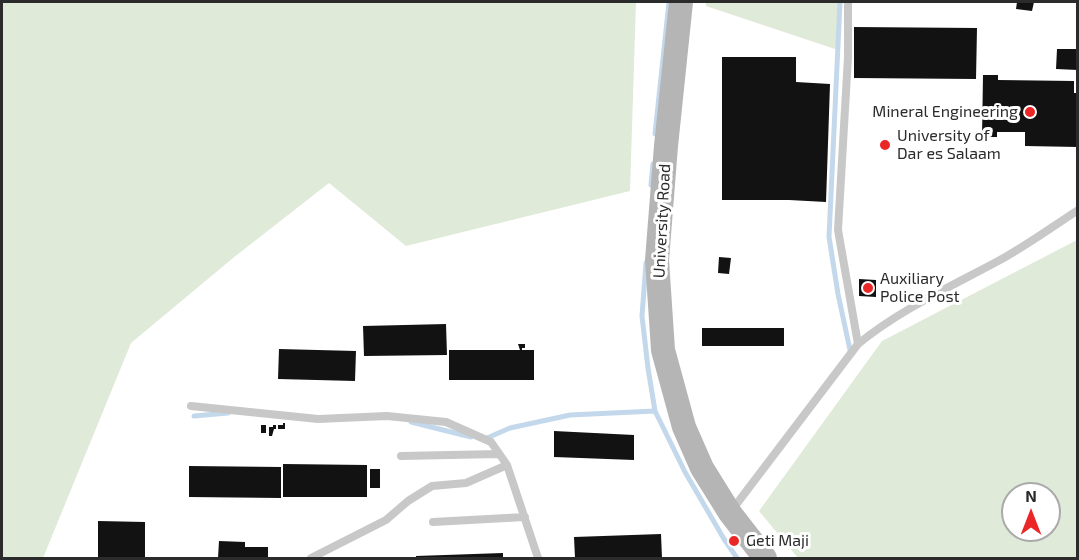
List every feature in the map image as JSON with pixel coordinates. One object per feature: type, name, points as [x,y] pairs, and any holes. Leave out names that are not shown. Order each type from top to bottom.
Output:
[{"type":"street","name":"University Road","points":[[681,2],[657,260],[663,350],[684,427],[702,468],[730,513],[765,558]]},
{"type":"lane","points":[[848,2],[848,57],[838,230],[858,344]]},
{"type":"lane","points":[[730,513],[858,344],[876,330],[1003,258],[1077,210]]},
{"type":"lane","points":[[191,406],[318,419],[387,416],[446,422],[491,442],[499,453],[507,465],[538,558]]},
{"type":"lane","points":[[401,456],[499,453]]},
{"type":"lane","points":[[311,558],[386,520],[408,501],[432,486],[466,483],[507,465]]},
{"type":"lane","points":[[433,522],[525,517]]},
{"type":"green space","points":[[2,2],[636,2],[630,191],[406,246],[329,183],[233,258],[131,343],[43,558],[2,558]]},
{"type":"green space","points":[[706,2],[838,2],[838,50],[706,6]]},
{"type":"green space","points":[[1077,240],[1077,558],[798,558],[759,511],[882,341]]},
{"type":"building","points":[[1017,2],[1034,2],[1032,11],[1016,9]]},
{"type":"building","points":[[854,27],[977,28],[976,79],[854,78]]},
{"type":"building","points":[[1057,49],[1078,49],[1078,70],[1056,69]]},
{"type":"building","points":[[722,57],[796,57],[796,82],[830,84],[826,202],[722,200]]},
{"type":"building","name":"Mineral Engineering","points":[[983,75],[998,75],[998,80],[1074,81],[1074,93],[1078,93],[1078,147],[1025,146],[1025,132],[997,132],[997,137],[982,137]]},
{"type":"building","points":[[719,257],[731,258],[729,274],[718,273]]},
{"type":"building","name":"Auxiliary Police Post","points":[[859,279],[876,280],[876,297],[859,296]]},
{"type":"building","points":[[446,324],[447,355],[364,356],[363,326]]},
{"type":"building","points":[[702,328],[784,328],[784,346],[702,346]]},
{"type":"building","points":[[518,344],[525,344],[522,350],[534,350],[534,380],[449,380],[449,350],[520,350]]},
{"type":"building","points":[[279,349],[356,351],[355,381],[278,379]]},
{"type":"building","points":[[285,423],[285,429],[278,429],[278,425],[283,425]]},
{"type":"building","points":[[261,425],[266,425],[266,433],[261,433]]},
{"type":"building","points":[[276,425],[276,429],[272,436],[269,436],[269,427]]},
{"type":"building","points":[[554,431],[634,435],[634,460],[554,457]]},
{"type":"building","points":[[283,464],[367,465],[367,497],[283,497]]},
{"type":"building","points":[[189,466],[281,467],[281,498],[189,497]]},
{"type":"building","points":[[370,469],[380,469],[380,488],[370,488]]},
{"type":"building","points":[[98,521],[145,522],[145,558],[98,558]]},
{"type":"building","points":[[661,534],[662,558],[575,558],[574,537]]},
{"type":"building","points":[[219,541],[245,542],[245,547],[268,547],[268,558],[218,558]]},
{"type":"building","points":[[503,553],[503,558],[416,558],[416,556]]},
{"type":"waterway","points":[[655,134],[669,2]]},
{"type":"waterway","points":[[840,2],[829,237],[850,350]]},
{"type":"waterway","points":[[651,185],[653,164]]},
{"type":"waterway","points":[[646,263],[642,316],[655,411],[685,472],[737,558]]},
{"type":"waterway","points":[[487,438],[510,428],[570,415],[655,411]]},
{"type":"waterway","points":[[194,416],[228,413]]},
{"type":"waterway","points":[[411,422],[471,437]]},
{"type":"place","name":"Mineral Engineering","points":[[1030,112]]},
{"type":"place","name":"University of Dar es Salaam","points":[[885,145]]},
{"type":"place","name":"Auxiliary Police Post","points":[[868,288]]},
{"type":"place","name":"Geti Maji","points":[[734,541]]}]
